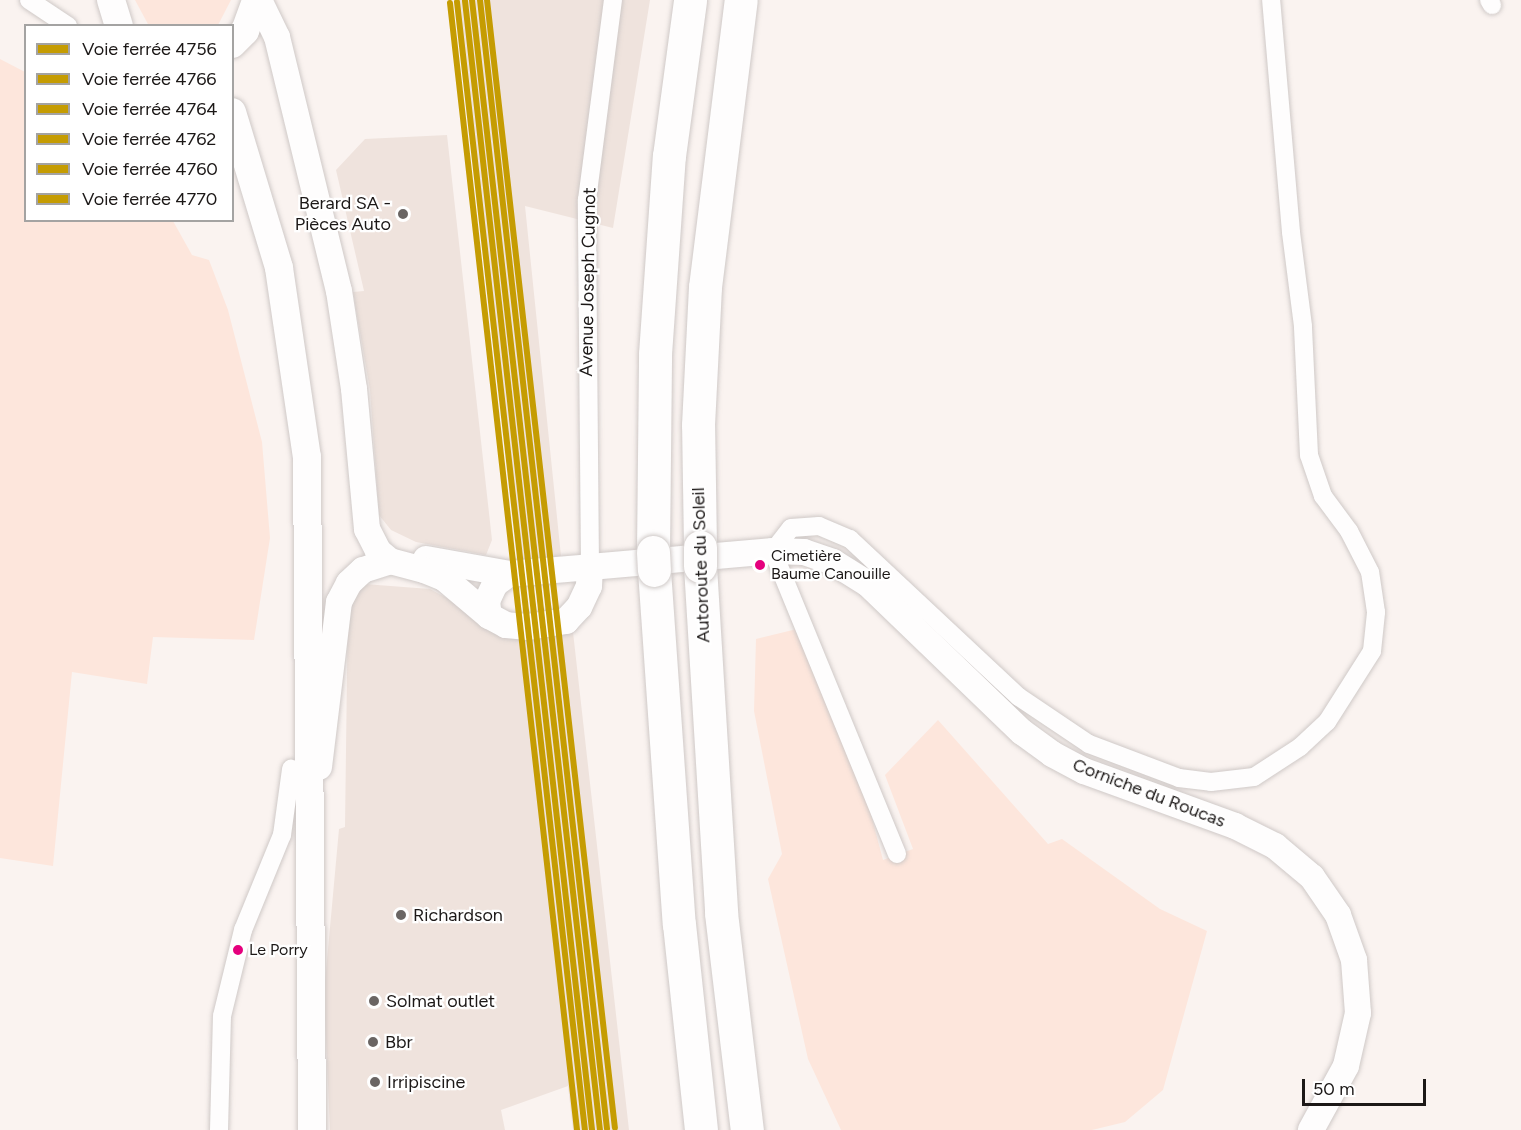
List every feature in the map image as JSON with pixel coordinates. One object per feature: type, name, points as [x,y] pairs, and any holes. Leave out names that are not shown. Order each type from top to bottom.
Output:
[{"type":"highway","points":[[690,0],[669,156],[658,307],[654,561],[677,901],[701,1130]]},
{"type":"highway","name":"Autoroute du Soleil","points":[[741,0],[705,287],[698,425],[700,556],[721,913],[747,1130]]},
{"type":"main road","points":[[257,0],[239,38],[277,37]]},
{"type":"main road","points":[[257,0],[277,37],[339,291],[354,389],[364,515],[370,540],[390,561],[444,578],[489,616],[506,625],[528,627],[566,621],[579,607],[589,586],[590,567]]},
{"type":"main road","points":[[234,119],[279,268],[307,457],[308,854],[312,1130]]},
{"type":"main road","points":[[234,175],[263,270],[289,440],[296,1130]]},
{"type":"main road","name":"Corniche du Roucas","points":[[364,515],[384,540],[400,549],[445,564],[509,574],[773,551],[804,552],[833,562],[867,582],[1022,732],[1052,754],[1084,771],[1235,826],[1275,846],[1312,877],[1338,915],[1354,960],[1358,1013],[1346,1066],[1311,1130]]},
{"type":"main road","points":[[308,854],[339,602],[349,582],[363,570],[390,561]]},
{"type":"main road","points":[[489,616],[489,592],[509,574]]},
{"type":"street","points":[[29,0],[65,24]]},
{"type":"street","name":"Avenue Joseph Cugnot","points":[[590,567],[587,200],[613,0]]},
{"type":"street","points":[[897,854],[773,551],[791,528],[819,526],[850,539],[1019,697],[1089,744],[1179,778],[1211,782],[1254,777],[1300,747],[1327,722],[1371,651],[1376,612],[1370,572],[1349,531],[1323,496],[1309,455],[1303,326],[1291,232],[1271,0]]},
{"type":"street","points":[[219,1130],[222,1016],[243,930],[282,835],[291,769]]},
{"type":"shaded area","points":[[135,0],[231,0],[219,24],[148,24]]},
{"type":"shaded area","points":[[457,0],[650,0],[613,228],[525,206],[561,556],[522,560]]},
{"type":"shaded area","points":[[0,59],[24,71],[24,222],[174,222],[192,255],[209,260],[228,310],[262,442],[270,538],[254,640],[153,637],[147,684],[72,672],[53,866],[0,858]]},
{"type":"shaded area","points":[[447,135],[492,540],[486,555],[416,542],[391,530],[379,515],[370,390],[353,292],[364,291],[336,170],[365,139]]},
{"type":"shaded area","points":[[364,584],[430,589],[520,638],[573,632],[629,1130],[573,1130],[568,1086],[501,1110],[505,1130],[330,1130],[324,993],[339,829],[345,827],[348,598]]},
{"type":"shaded area","name":"Cimetière Baume Canouille","points":[[797,629],[870,811],[883,860],[913,849],[885,775],[938,720],[1048,844],[1062,839],[1160,909],[1207,931],[1163,1090],[1125,1122],[1092,1130],[841,1130],[808,1059],[768,879],[782,854],[754,711],[756,639]]},
{"type":"rail line","name":"4756","points":[[472,0],[600,1130]]},
{"type":"rail line","name":"4764","points":[[480,0],[607,1129]]},
{"type":"rail line","name":"4760","points":[[487,0],[615,1128]]},
{"type":"rail line","name":"4766","points":[[465,1],[592,1130]]},
{"type":"rail line","name":"4762","points":[[457,2],[585,1130]]},
{"type":"rail line","name":"4770","points":[[450,3],[577,1130]]},
{"type":"place","name":"Berard SA - Pièces Auto","points":[[403,214]]},
{"type":"place","name":"Cimetière Baume Canouille","points":[[760,565]]},
{"type":"place","name":"Richardson","points":[[401,915]]},
{"type":"place","name":"Le Porry","points":[[238,950]]},
{"type":"place","name":"Solmat outlet","points":[[374,1001]]},
{"type":"place","name":"Bbr","points":[[373,1042]]},
{"type":"place","name":"Irripiscine","points":[[375,1082]]}]
